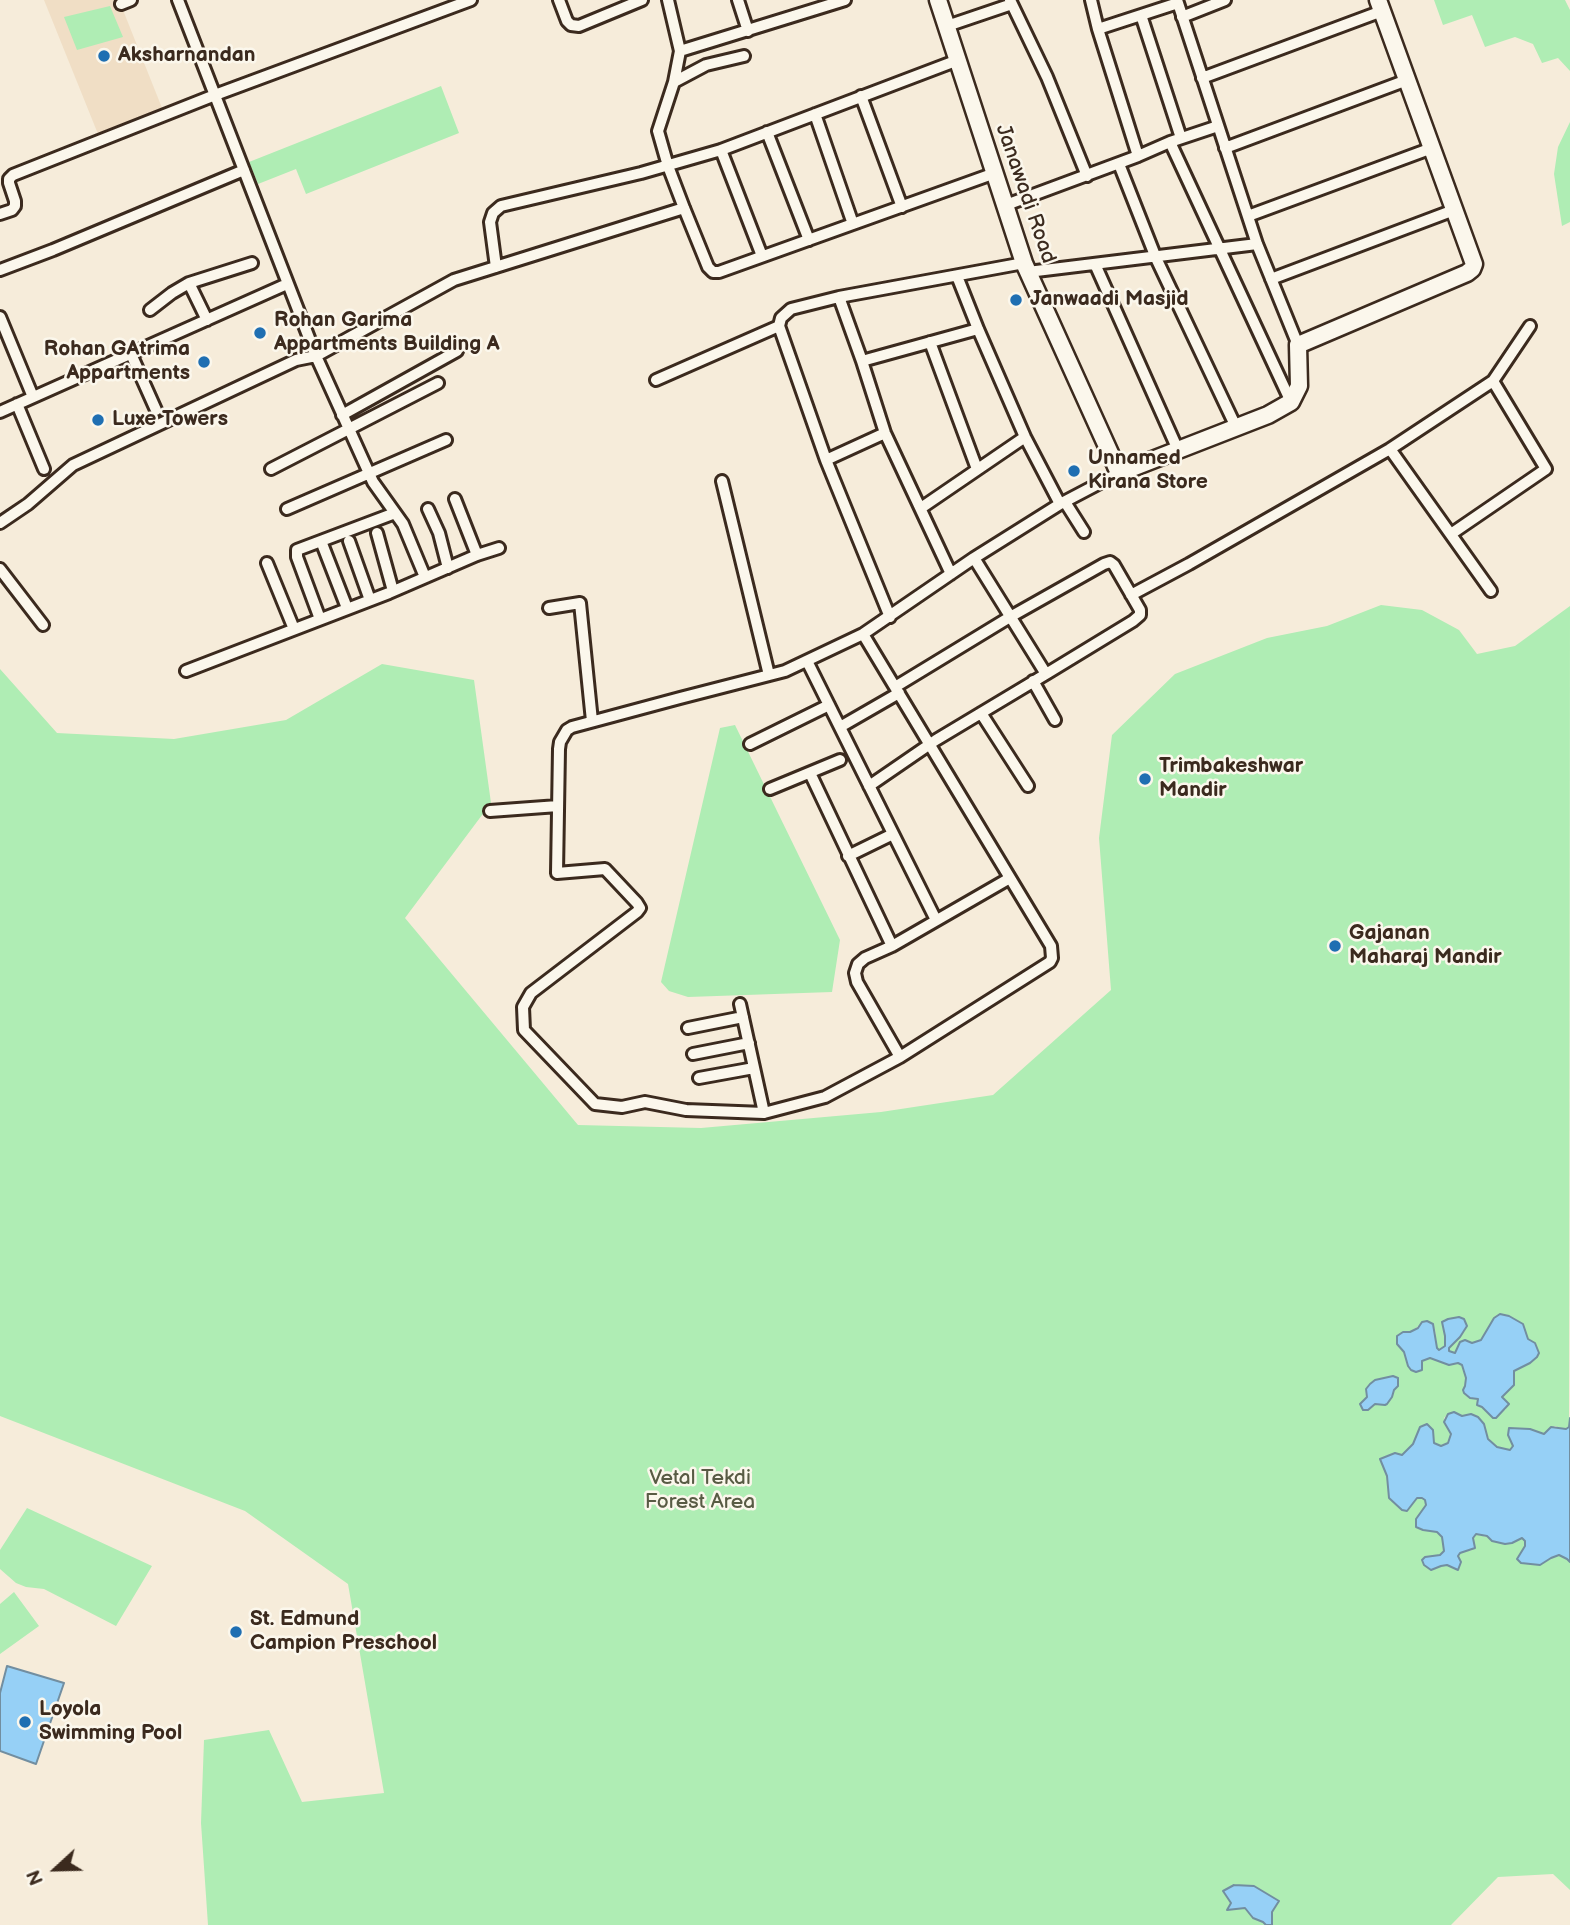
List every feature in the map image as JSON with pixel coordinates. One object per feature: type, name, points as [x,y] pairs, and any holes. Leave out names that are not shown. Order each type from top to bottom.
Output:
[{"type":"street","points":[[178,0],[316,356],[373,482],[403,524],[425,577]]},
{"type":"street","points":[[0,214],[12,210],[15,206],[9,183],[13,175],[215,95],[471,0]]},
{"type":"street","points":[[559,0],[567,21],[571,25],[579,26],[642,0]]},
{"type":"street","points":[[668,0],[680,51],[674,82],[658,131],[684,208],[708,267],[713,272],[995,173]]},
{"type":"street","points":[[738,0],[748,31]]},
{"type":"street","points":[[804,0],[807,12]]},
{"type":"street","points":[[680,51],[845,0]]},
{"type":"street","name":"Janawadi Road","points":[[938,0],[1026,268],[1119,473]]},
{"type":"street","points":[[1091,0],[1138,156]]},
{"type":"street","points":[[1182,17],[1225,0]]},
{"type":"street","points":[[863,634],[1051,946],[1050,962],[900,1057],[825,1097],[764,1112],[686,1110],[645,1102],[622,1107],[594,1104],[524,1030],[523,1007],[531,993],[640,908],[605,869],[557,873],[559,750],[563,735],[572,727],[785,671],[807,661],[863,634],[974,558],[1062,503],[1119,473],[1268,415],[1292,402],[1299,386],[1298,345],[1257,244],[1177,1],[1098,29]]},
{"type":"street","points":[[947,26],[1011,2],[1047,77],[1087,176]]},
{"type":"street","points":[[1202,78],[1380,6],[1474,264],[1467,273],[1298,345]]},
{"type":"street","points":[[1141,15],[1176,140],[1219,248],[1292,402]]},
{"type":"street","points":[[674,82],[706,65],[744,56]]},
{"type":"street","points":[[496,267],[490,222],[493,212],[501,206],[668,166],[721,150],[958,60]]},
{"type":"street","points":[[1225,148],[1407,80]]},
{"type":"street","points":[[861,96],[902,207]]},
{"type":"street","points":[[814,114],[853,224]]},
{"type":"street","points":[[1006,205],[1218,126]]},
{"type":"street","points":[[767,132],[809,240]]},
{"type":"street","points":[[1248,216],[1432,148]]},
{"type":"street","points":[[721,150],[762,257]]},
{"type":"street","points":[[1119,164],[1156,258],[1236,428]]},
{"type":"street","points":[[0,270],[244,170]]},
{"type":"street","points":[[0,523],[28,504],[73,466],[296,360],[316,356],[454,280],[684,208]]},
{"type":"street","points":[[1271,279],[1454,210]]},
{"type":"street","points":[[890,617],[826,460],[779,326],[783,315],[788,311],[839,297],[957,276],[1156,258],[1257,244]]},
{"type":"street","points":[[150,310],[189,283],[252,263]]},
{"type":"street","points":[[1095,264],[1178,450]]},
{"type":"street","points":[[957,276],[1025,437],[1062,503],[1084,532]]},
{"type":"street","points":[[189,283],[207,320]]},
{"type":"street","points":[[0,412],[288,284]]},
{"type":"street","points":[[839,297],[885,433],[951,574]]},
{"type":"street","points":[[0,317],[33,397]]},
{"type":"street","points":[[656,380],[779,326]]},
{"type":"street","points":[[1131,595],[1390,449],[1493,381],[1530,326]]},
{"type":"street","points":[[862,361],[978,329]]},
{"type":"street","points":[[930,342],[977,470]]},
{"type":"street","points":[[342,415],[457,351]]},
{"type":"street","points":[[131,354],[156,410]]},
{"type":"street","points":[[1451,534],[1546,470],[1493,381]]},
{"type":"street","points":[[271,469],[438,383]]},
{"type":"street","points":[[17,404],[44,469]]},
{"type":"street","points":[[826,460],[885,433]]},
{"type":"street","points":[[921,508],[1025,437]]},
{"type":"street","points":[[287,509],[446,440]]},
{"type":"street","points":[[1390,449],[1492,592]]},
{"type":"street","points":[[722,481],[769,675]]},
{"type":"street","points":[[455,499],[477,555]]},
{"type":"street","points":[[428,509],[439,533],[448,568]]},
{"type":"street","points":[[320,619],[296,552],[300,548],[395,513]]},
{"type":"street","points":[[377,533],[393,591]]},
{"type":"street","points":[[321,541],[347,608]]},
{"type":"street","points":[[349,541],[370,600]]},
{"type":"street","points":[[186,671],[499,548]]},
{"type":"street","points":[[974,558],[1045,674]]},
{"type":"street","points":[[267,562],[294,629]]},
{"type":"street","points":[[839,727],[1010,617],[1104,564],[1110,562],[1114,565],[1140,610],[1140,615],[1133,621],[929,745],[869,786]]},
{"type":"street","points":[[0,569],[43,625]]},
{"type":"street","points":[[549,608],[580,603],[592,721]]},
{"type":"street","points":[[807,661],[936,920]]},
{"type":"street","points":[[1033,681],[1055,720]]},
{"type":"street","points":[[750,744],[829,705]]},
{"type":"street","points":[[981,713],[1028,786]]},
{"type":"street","points":[[770,789],[839,761]]},
{"type":"street","points":[[810,773],[892,946]]},
{"type":"street","points":[[490,811],[558,806]]},
{"type":"street","points":[[848,856],[893,834]]},
{"type":"street","points":[[900,1057],[857,982],[855,973],[858,964],[1010,878]]},
{"type":"street","points":[[740,1004],[764,1112]]},
{"type":"street","points":[[688,1028],[743,1017]]},
{"type":"street","points":[[693,1054],[749,1043]]},
{"type":"street","points":[[699,1078],[754,1068]]},
{"type":"shaded area","name":"Aksharnandan","points":[[44,0],[119,0],[162,108],[98,134]]},
{"type":"green space","points":[[1434,0],[1565,0],[1570,10],[1570,71],[1558,58],[1542,63],[1533,44],[1515,37],[1485,47],[1472,15],[1443,25]]},
{"type":"green space","points":[[110,6],[123,37],[77,50],[64,17]]},
{"type":"green space","points":[[441,86],[459,133],[306,194],[296,169],[258,184],[249,162]]},
{"type":"green space","points":[[1570,122],[1570,222],[1562,226],[1554,174],[1558,147]]},
{"type":"green space","name":"Vetal Tekdi Forest Area","points":[[1381,605],[1422,610],[1459,630],[1477,654],[1515,646],[1570,606],[1569,1427],[1563,1429],[1555,1426],[1544,1434],[1530,1429],[1512,1428],[1513,1446],[1510,1450],[1492,1443],[1484,1424],[1471,1414],[1448,1414],[1444,1418],[1451,1434],[1448,1443],[1438,1446],[1434,1443],[1434,1438],[1418,1431],[1413,1444],[1402,1456],[1380,1459],[1387,1476],[1388,1491],[1411,1507],[1417,1498],[1425,1500],[1426,1505],[1416,1519],[1423,1530],[1437,1532],[1442,1537],[1444,1550],[1440,1555],[1425,1557],[1441,1566],[1451,1566],[1454,1569],[1460,1553],[1472,1550],[1475,1534],[1501,1542],[1517,1541],[1522,1537],[1525,1546],[1518,1559],[1547,1561],[1559,1555],[1570,1562],[1570,1890],[1553,1874],[1498,1877],[1451,1925],[208,1925],[201,1823],[204,1740],[269,1730],[302,1802],[384,1793],[348,1584],[245,1511],[0,1416],[0,669],[57,733],[174,739],[286,720],[382,664],[474,680],[491,803],[405,918],[578,1125],[701,1128],[881,1112],[993,1095],[1111,990],[1099,838],[1112,735],[1175,674],[1267,638],[1327,626]],"holes":[[[1456,1317],[1467,1326],[1449,1348],[1449,1351],[1455,1353],[1460,1345],[1481,1340],[1494,1318],[1523,1324],[1528,1339],[1532,1341],[1530,1363],[1514,1371],[1511,1389],[1502,1397],[1506,1409],[1498,1415],[1488,1414],[1465,1386],[1466,1378],[1462,1365],[1449,1365],[1430,1358],[1421,1361],[1421,1364],[1407,1363],[1404,1352],[1410,1332],[1420,1325],[1435,1329],[1439,1350],[1445,1346],[1444,1320]],[[1393,1376],[1394,1390],[1387,1404],[1375,1404],[1366,1411],[1363,1410],[1360,1405],[1378,1379]]]},
{"type":"green space","points":[[735,725],[840,940],[832,992],[688,997],[669,991],[661,982],[720,728]]},
{"type":"green space","points":[[27,1508],[152,1566],[116,1626],[44,1589],[16,1583],[0,1569],[0,1550]]},
{"type":"green space","points":[[14,1592],[39,1626],[0,1654],[0,1604]]},
{"type":"water","points":[[1500,1314],[1523,1324],[1528,1339],[1535,1343],[1539,1353],[1530,1363],[1514,1371],[1514,1385],[1502,1397],[1509,1404],[1496,1418],[1477,1405],[1478,1399],[1470,1398],[1464,1393],[1466,1378],[1462,1365],[1449,1365],[1430,1358],[1422,1361],[1422,1370],[1416,1372],[1408,1366],[1404,1352],[1397,1344],[1397,1336],[1418,1328],[1422,1322],[1427,1321],[1433,1324],[1439,1350],[1445,1346],[1442,1322],[1459,1317],[1464,1319],[1467,1326],[1449,1348],[1449,1351],[1455,1353],[1460,1342],[1465,1340],[1472,1343],[1481,1340],[1494,1318]]},
{"type":"water","points":[[1393,1376],[1398,1378],[1398,1386],[1387,1404],[1375,1404],[1368,1410],[1363,1410],[1360,1404],[1367,1397],[1366,1389],[1370,1384],[1375,1380]]},
{"type":"water","points":[[1454,1412],[1462,1416],[1471,1414],[1478,1417],[1484,1424],[1488,1439],[1497,1447],[1510,1450],[1513,1446],[1508,1435],[1509,1428],[1530,1429],[1544,1434],[1551,1427],[1566,1429],[1569,1427],[1570,1418],[1570,1562],[1559,1555],[1540,1565],[1521,1563],[1517,1559],[1525,1546],[1522,1538],[1505,1544],[1476,1534],[1473,1538],[1475,1548],[1458,1556],[1461,1562],[1458,1570],[1447,1565],[1431,1570],[1424,1565],[1422,1560],[1425,1557],[1440,1555],[1444,1551],[1442,1537],[1437,1532],[1416,1527],[1416,1519],[1426,1505],[1425,1500],[1417,1498],[1407,1511],[1402,1510],[1389,1498],[1387,1476],[1380,1459],[1395,1453],[1402,1455],[1413,1444],[1420,1427],[1427,1424],[1433,1430],[1434,1443],[1441,1446],[1448,1443],[1451,1434],[1444,1422],[1448,1414]]},
{"type":"water","name":"Loyola Swimming Pool","points":[[7,1666],[64,1683],[36,1764],[0,1751],[0,1693]]},
{"type":"water","points":[[1234,1885],[1254,1886],[1279,1901],[1272,1912],[1272,1925],[1253,1918],[1245,1908],[1227,1910],[1231,1903],[1223,1891]]},
{"type":"place","name":"Aksharnandan","points":[[104,56]]},
{"type":"place","name":"Janwaadi Masjid","points":[[1016,300]]},
{"type":"place","name":"Rohan Garima Appartments Building A","points":[[260,333]]},
{"type":"place","name":"Rohan GAtrima Appartments","points":[[204,362]]},
{"type":"place","name":"Luxe Towers","points":[[98,420]]},
{"type":"place","name":"Unnamed Kirana Store","points":[[1074,471]]},
{"type":"place","name":"Trimbakeshwar Mandir","points":[[1145,779]]},
{"type":"place","name":"Gajanan Maharaj Mandir","points":[[1335,946]]},
{"type":"place","name":"St. Edmund Campion Preschool","points":[[236,1632]]},
{"type":"place","name":"Loyola Swimming Pool","points":[[25,1722]]}]
